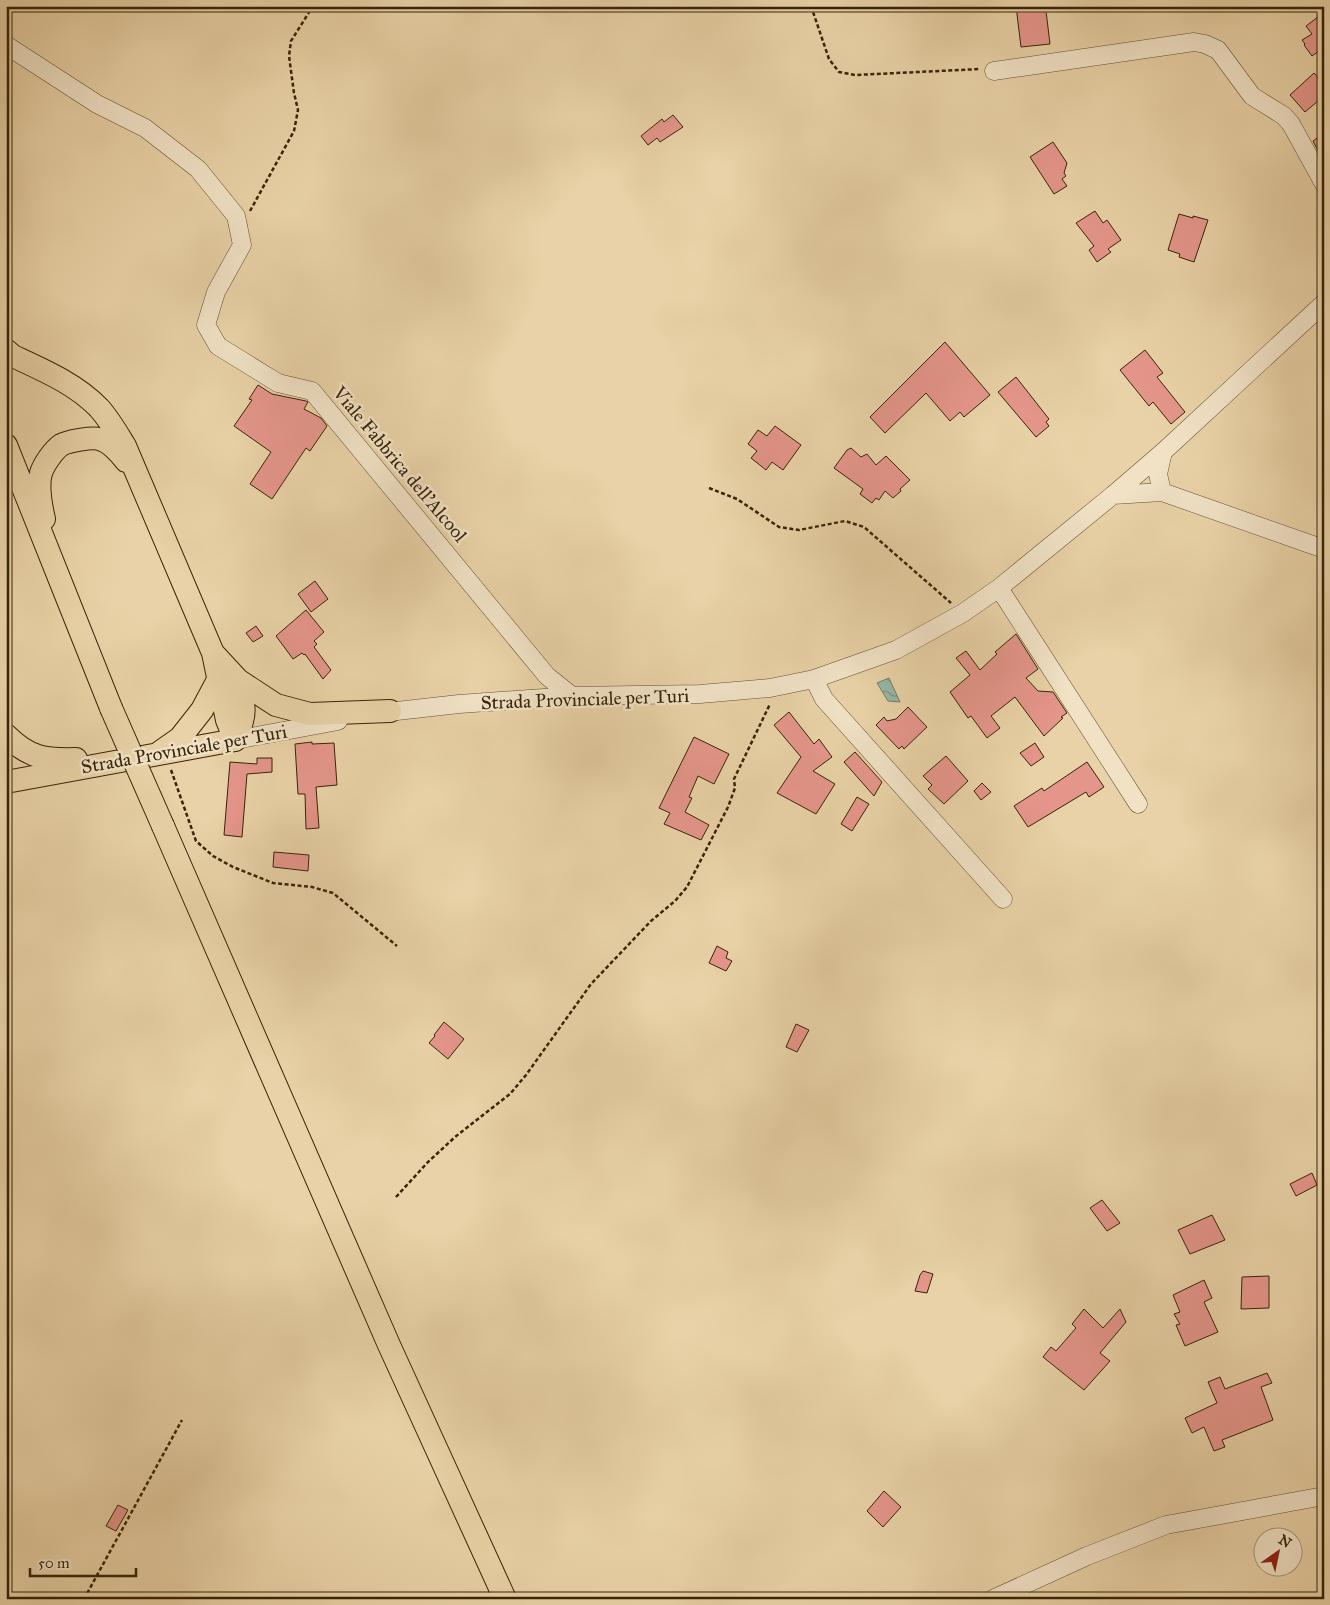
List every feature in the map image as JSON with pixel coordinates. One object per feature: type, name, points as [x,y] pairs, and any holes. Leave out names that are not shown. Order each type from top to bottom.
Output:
[{"type":"main road","points":[[6,350],[13,356],[72,387],[98,408],[112,424],[125,446],[213,653],[228,680],[227,720],[235,740]]},
{"type":"main road","points":[[63,591],[42,510],[39,482],[41,472],[48,460],[62,445],[82,439],[100,439],[118,452],[135,471]]},
{"type":"main road","points":[[6,445],[111,708],[389,1345],[505,1599]]},
{"type":"main road","points":[[6,481],[63,591]]},
{"type":"main road","points":[[228,680],[276,705],[310,714],[390,711]]},
{"type":"main road","points":[[6,735],[14,743],[31,754],[49,760],[155,754],[180,738],[228,680]]},
{"type":"main road","name":"Strada Provinciale per Turi","points":[[6,782],[235,740]]},
{"type":"street","points":[[994,71],[1194,42],[1205,44],[1218,50],[1252,96],[1284,116],[1291,124],[1324,184]]},
{"type":"street","name":"Viale Fabbrica dell'Alcool","points":[[6,44],[98,104],[145,128],[198,169],[236,216],[242,246],[216,292],[206,325],[218,346],[278,383],[312,391],[547,676],[572,696]]},
{"type":"street","name":"Strada Provinciale per Turi","points":[[235,740],[390,711],[572,696],[700,694],[770,688],[814,679],[896,650],[963,613],[998,588],[1113,495],[1163,452],[1324,303]]},
{"type":"street","points":[[1162,492],[1158,474],[1163,452]]},
{"type":"street","points":[[1113,495],[1162,492],[1324,549]]},
{"type":"street","points":[[998,588],[1138,804]]},
{"type":"street","points":[[814,679],[824,699],[1003,899]]},
{"type":"street","points":[[993,1599],[1087,1556],[1166,1525],[1324,1496]]},
{"type":"path","points":[[239,232],[294,131],[298,110],[289,56],[291,41],[313,6]]},
{"type":"path","points":[[811,6],[829,59],[839,72],[855,75],[985,69],[994,71]]},
{"type":"path","points":[[709,488],[737,499],[779,527],[799,530],[845,521],[864,527],[963,613]]},
{"type":"path","points":[[396,1197],[428,1162],[455,1137],[510,1094],[526,1075],[591,984],[650,921],[675,901],[687,887],[728,807],[735,788],[734,779],[770,703],[770,688]]},
{"type":"path","points":[[155,754],[196,841],[213,856],[233,867],[273,883],[312,887],[333,893],[397,946]]},
{"type":"path","points":[[6,1075],[10,1098]]},
{"type":"path","points":[[84,1599],[182,1420]]},
{"type":"water","points":[[889,678],[900,702],[888,701],[877,683]]},
{"type":"building","points":[[1016,6],[1042,6],[1043,12],[1046,11],[1050,44],[1021,47]]},
{"type":"building","points":[[1318,17],[1324,25],[1324,51],[1322,49],[1312,56],[1302,40],[1312,34],[1306,26]]},
{"type":"building","points":[[1314,73],[1324,84],[1324,96],[1305,112],[1290,95]]},
{"type":"building","points":[[673,115],[683,127],[660,142],[657,138],[648,145],[641,136],[662,119],[664,122]]},
{"type":"building","points":[[1324,133],[1324,162],[1313,141]]},
{"type":"building","points":[[1053,142],[1067,163],[1064,173],[1066,176],[1062,179],[1067,186],[1054,194],[1030,157]]},
{"type":"building","points":[[1095,211],[1103,223],[1107,220],[1121,240],[1108,249],[1111,252],[1097,262],[1089,250],[1094,246],[1076,223]]},
{"type":"building","points":[[1179,214],[1208,220],[1194,262],[1179,257],[1180,254],[1168,250]]},
{"type":"building","points":[[945,342],[990,395],[964,417],[960,412],[950,421],[926,393],[885,433],[870,417]]},
{"type":"building","points":[[1145,350],[1163,373],[1157,377],[1185,412],[1171,424],[1153,402],[1149,406],[1120,370]]},
{"type":"building","points":[[1016,377],[1049,419],[1046,422],[1049,426],[1036,437],[998,392]]},
{"type":"building","points":[[258,385],[272,394],[308,402],[304,409],[321,418],[327,426],[310,451],[306,448],[272,499],[250,484],[271,452],[234,426],[252,400],[249,399]]},
{"type":"building","points":[[775,426],[801,445],[783,470],[772,462],[766,470],[751,458],[757,451],[748,444],[758,430],[767,436]]},
{"type":"building","points":[[851,448],[861,457],[867,454],[876,465],[886,456],[910,480],[893,498],[885,491],[879,500],[876,498],[872,503],[860,494],[863,489],[834,468],[847,450]]},
{"type":"building","points":[[315,581],[328,599],[311,612],[298,594]]},
{"type":"building","points":[[306,610],[324,632],[314,641],[317,644],[314,647],[331,670],[323,679],[305,654],[302,653],[293,659],[276,636]]},
{"type":"building","points":[[256,626],[263,636],[253,642],[246,633]]},
{"type":"building","points":[[1016,634],[1038,669],[1026,678],[1038,691],[1053,692],[1067,713],[1044,736],[1015,697],[991,716],[1000,728],[987,738],[971,716],[968,718],[950,692],[970,675],[956,658],[966,651],[980,670],[997,654],[995,652]]},
{"type":"building","points":[[908,707],[927,727],[904,749],[902,746],[899,749],[876,725],[884,717],[887,721],[896,719]]},
{"type":"building","points":[[789,712],[814,744],[819,739],[832,757],[813,771],[835,784],[816,814],[777,793],[801,757],[774,725]]},
{"type":"building","points":[[694,737],[729,754],[714,784],[698,776],[689,797],[692,798],[685,812],[709,825],[701,840],[664,824],[670,813],[659,808]]},
{"type":"building","points":[[312,742],[312,744],[334,743],[337,785],[316,787],[319,828],[306,829],[305,794],[298,794],[295,744]]},
{"type":"building","points":[[1035,743],[1044,757],[1031,766],[1020,753]]},
{"type":"building","points":[[855,752],[882,782],[874,796],[844,762]]},
{"type":"building","points":[[946,756],[968,781],[944,804],[928,789],[932,785],[923,776]]},
{"type":"building","points":[[257,758],[272,758],[272,772],[247,774],[242,837],[224,835],[230,762],[257,764]]},
{"type":"building","points":[[1087,762],[1104,787],[1089,797],[1086,792],[1028,827],[1014,806],[1042,788],[1044,791]]},
{"type":"building","points":[[982,783],[991,792],[981,800],[974,791]]},
{"type":"building","points":[[857,797],[869,804],[852,831],[841,824]]},
{"type":"building","points":[[274,852],[309,855],[308,871],[273,867]]},
{"type":"building","points":[[717,946],[728,952],[726,958],[732,961],[726,971],[709,963]]},
{"type":"building","points":[[444,1022],[464,1039],[448,1059],[429,1043]]},
{"type":"building","points":[[796,1024],[809,1030],[797,1052],[786,1047]]},
{"type":"building","points":[[1312,1173],[1317,1185],[1296,1196],[1290,1184]]},
{"type":"building","points":[[1102,1200],[1120,1223],[1107,1231],[1090,1208]]},
{"type":"building","points":[[1212,1215],[1225,1240],[1190,1254],[1178,1230]]},
{"type":"building","points":[[923,1271],[933,1274],[927,1293],[915,1291]]},
{"type":"building","points":[[1269,1276],[1269,1308],[1241,1309],[1242,1277]]},
{"type":"building","points":[[1204,1280],[1212,1298],[1204,1302],[1218,1332],[1185,1346],[1176,1325],[1180,1324],[1174,1314],[1180,1312],[1173,1295]]},
{"type":"building","points":[[1084,1309],[1103,1328],[1120,1309],[1126,1322],[1100,1353],[1110,1361],[1084,1390],[1043,1357],[1051,1347],[1056,1351],[1076,1328],[1072,1324]]},
{"type":"building","points":[[1267,1373],[1272,1383],[1261,1387],[1273,1420],[1222,1440],[1225,1447],[1214,1451],[1204,1427],[1192,1433],[1185,1418],[1217,1403],[1208,1382],[1220,1377],[1225,1389]]},
{"type":"building","points":[[884,1491],[901,1507],[883,1527],[867,1511]]},
{"type":"building","points":[[118,1505],[128,1510],[116,1531],[106,1526]]}]
